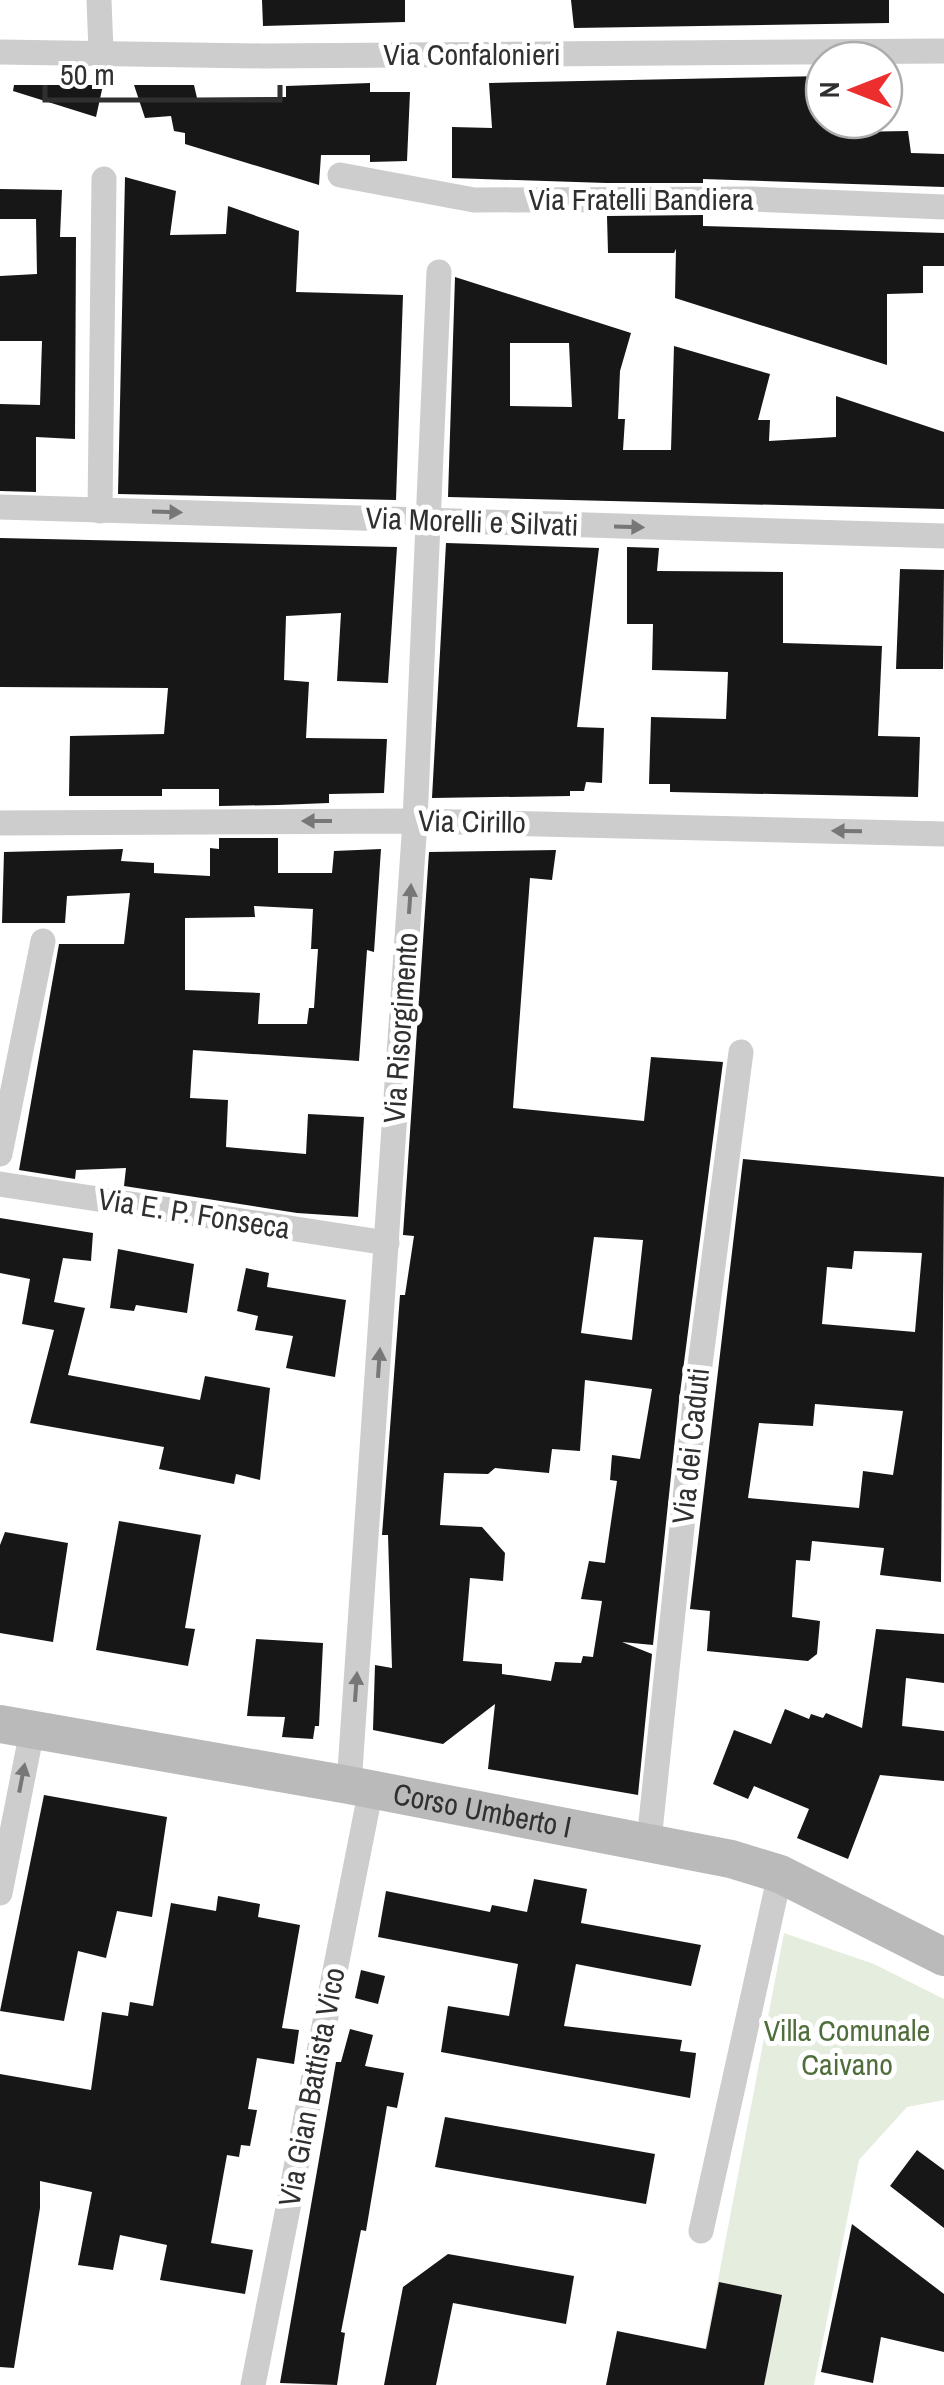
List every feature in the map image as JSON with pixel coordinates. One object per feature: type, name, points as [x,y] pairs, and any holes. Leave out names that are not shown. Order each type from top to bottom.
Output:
[{"type":"main road","name":"Corso Umberto I","points":[[16,1728],[649,1841],[780,1874],[944,1958]]},
{"type":"street","points":[[99,0],[101,51]]},
{"type":"street","name":"Via Confalonieri","points":[[0,52],[263,56],[944,51]]},
{"type":"street","name":"Via Fratelli Bandiera","points":[[340,175],[474,200],[751,199],[944,207]]},
{"type":"street","points":[[100,510],[104,179]]},
{"type":"street","name":"Via Risorgimento","points":[[360,1787],[387,1244],[415,821],[439,272]]},
{"type":"street","name":"Via Morelli e Silvati","points":[[0,508],[944,536]]},
{"type":"street","name":"Via Cirillo","points":[[0,822],[415,821],[944,834]]},
{"type":"street","points":[[0,1154],[44,941]]},
{"type":"street","name":"Via dei Caduti","points":[[649,1841],[696,1403],[740,1052]]},
{"type":"street","name":"Via E. P. Fonseca","points":[[0,1184],[387,1244]]},
{"type":"street","points":[[0,1894],[16,1728]]},
{"type":"street","name":"Via Gian Battista Vico","points":[[253,2385],[360,1787]]},
{"type":"street","points":[[700,2231],[780,1874]]},
{"type":"green space","name":"Villa Comunale Caivano","points":[[784,1933],[874,1964],[944,1999],[944,2100],[907,2107],[859,2160],[814,2385],[698,2385]]},
{"type":"building","points":[[262,0],[405,0],[405,22],[263,26]]},
{"type":"building","points":[[571,0],[889,0],[889,23],[574,28]]},
{"type":"building","points":[[804,76],[804,140],[904,140],[904,131],[908,131],[911,153],[944,154],[944,187],[703,179],[703,183],[606,183],[452,178],[452,127],[492,128],[489,83]]},
{"type":"building","points":[[370,83],[370,92],[410,92],[407,161],[370,162],[370,155],[321,155],[319,185],[185,144],[185,133],[174,131],[171,116],[145,118],[134,85],[194,85],[197,98],[286,97],[286,86]]},
{"type":"building","points":[[14,85],[103,85],[96,117],[13,91]]},
{"type":"building","points":[[125,177],[176,191],[170,235],[226,234],[228,206],[299,231],[296,292],[403,295],[396,500],[118,494]]},
{"type":"building","points":[[0,189],[62,190],[60,237],[76,237],[75,439],[36,437],[36,492],[0,491],[0,404],[40,405],[42,341],[0,341],[0,276],[37,274],[36,219],[0,219]]},
{"type":"building","points":[[703,215],[703,226],[944,233],[944,266],[923,266],[923,293],[887,294],[887,365],[675,298],[676,249],[674,253],[608,253],[607,216]]},
{"type":"building","points":[[455,277],[631,333],[620,371],[618,419],[625,419],[623,450],[671,450],[674,346],[770,374],[758,420],[770,420],[769,441],[836,437],[836,396],[944,432],[944,509],[448,497]],"holes":[[[510,343],[569,343],[572,407],[510,406]]]},
{"type":"building","points":[[0,538],[397,547],[388,683],[337,681],[341,613],[286,616],[284,680],[309,682],[306,738],[387,739],[384,793],[329,794],[329,803],[219,806],[219,789],[162,789],[162,796],[69,796],[70,736],[164,734],[168,688],[0,687]]},
{"type":"building","points":[[446,543],[599,548],[577,727],[604,728],[602,783],[586,782],[584,791],[570,791],[570,796],[432,798]]},
{"type":"building","points":[[627,547],[659,548],[657,571],[783,572],[783,643],[882,646],[878,736],[920,737],[918,797],[670,792],[670,784],[649,784],[651,717],[726,719],[728,672],[652,670],[653,624],[627,624]]},
{"type":"building","points":[[900,569],[944,570],[943,669],[896,669]]},
{"type":"building","points":[[219,838],[278,838],[278,873],[332,873],[334,851],[381,849],[374,952],[367,950],[359,1061],[193,1050],[190,1098],[228,1100],[226,1147],[306,1154],[308,1114],[364,1117],[358,1217],[297,1213],[124,1186],[126,1168],[76,1170],[75,1179],[19,1170],[59,944],[124,944],[130,893],[67,896],[65,923],[2,923],[4,852],[123,849],[121,861],[154,863],[154,873],[210,876],[210,848],[219,849]],"holes":[[[254,906],[313,909],[311,949],[318,949],[314,1008],[309,1008],[307,1024],[258,1024],[260,993],[185,990],[185,918],[255,917]]]},
{"type":"building","points":[[556,850],[552,880],[530,878],[513,1108],[644,1121],[651,1057],[723,1062],[679,1401],[653,1645],[622,1642],[652,1654],[638,1795],[488,1769],[495,1704],[443,1744],[373,1730],[375,1665],[392,1668],[388,1535],[382,1535],[400,1295],[405,1295],[414,1236],[403,1235],[429,852]],"holes":[[[594,1237],[643,1240],[632,1340],[581,1333]],[[585,1380],[652,1389],[640,1459],[612,1455],[610,1480],[617,1481],[605,1563],[589,1561],[581,1599],[602,1601],[593,1657],[583,1656],[581,1663],[555,1662],[551,1681],[502,1674],[502,1664],[463,1661],[470,1578],[503,1581],[505,1553],[482,1527],[440,1525],[444,1473],[488,1474],[495,1468],[549,1473],[552,1449],[580,1451]]]},
{"type":"building","points":[[743,1159],[944,1177],[941,1582],[880,1575],[884,1548],[812,1541],[810,1561],[796,1560],[792,1617],[820,1621],[817,1654],[808,1661],[707,1651],[710,1611],[690,1609]],"holes":[[[854,1251],[922,1253],[915,1332],[822,1324],[827,1267],[852,1269]],[[815,1404],[903,1411],[893,1475],[863,1471],[859,1508],[748,1498],[759,1423],[813,1426]]]},
{"type":"building","points":[[0,1218],[93,1233],[91,1261],[63,1258],[54,1302],[85,1308],[68,1375],[200,1400],[205,1376],[270,1388],[260,1480],[236,1474],[234,1484],[159,1469],[164,1447],[30,1423],[54,1330],[22,1324],[30,1279],[0,1273]]},
{"type":"building","points":[[118,1249],[194,1264],[187,1313],[136,1305],[134,1311],[110,1308]]},
{"type":"building","points":[[246,1268],[269,1273],[267,1287],[346,1300],[335,1377],[286,1368],[293,1336],[255,1330],[258,1316],[237,1311]]},
{"type":"building","points":[[119,1521],[201,1535],[185,1628],[195,1629],[188,1666],[96,1650]]},
{"type":"building","points":[[5,1532],[68,1543],[53,1642],[0,1633],[0,1545]]},
{"type":"building","points":[[876,1629],[944,1634],[944,1683],[906,1678],[902,1726],[944,1731],[944,1781],[880,1775],[848,1859],[797,1838],[809,1809],[754,1786],[748,1799],[713,1784],[734,1730],[771,1744],[785,1709],[809,1719],[811,1714],[823,1718],[826,1713],[862,1728]]},
{"type":"building","points":[[256,1639],[323,1643],[319,1726],[315,1726],[313,1739],[282,1737],[285,1717],[247,1716]]},
{"type":"building","points":[[44,1795],[167,1817],[152,1917],[117,1911],[106,1958],[78,1951],[64,2021],[0,2011]]},
{"type":"building","points":[[534,1879],[587,1889],[581,1923],[701,1945],[691,1986],[576,1964],[564,2026],[682,2040],[680,2051],[696,2053],[690,2098],[441,2052],[448,2006],[509,2016],[518,1964],[378,1937],[386,1891],[490,1912],[492,1905],[527,1912]]},
{"type":"building","points":[[218,1896],[260,1904],[258,1917],[300,1925],[282,2028],[299,2030],[294,2064],[257,2058],[248,2109],[257,2110],[250,2146],[241,2145],[239,2157],[227,2155],[211,2243],[253,2250],[245,2294],[160,2280],[167,2245],[120,2235],[113,2270],[78,2265],[92,2192],[40,2181],[40,2208],[14,2368],[0,2367],[0,2074],[91,2090],[102,2012],[128,2016],[130,2002],[153,2006],[171,1903],[216,1911]]},
{"type":"building","points":[[361,1970],[385,1976],[378,2004],[355,1998]]},
{"type":"building","points":[[350,2029],[373,2035],[365,2066],[404,2073],[397,2108],[387,2106],[366,2231],[361,2230],[341,2332],[345,2333],[337,2385],[280,2383],[336,2062],[341,2062]]},
{"type":"building","points":[[445,2117],[655,2154],[646,2204],[435,2167]]},
{"type":"building","points":[[917,2150],[944,2170],[944,2228],[890,2186]]},
{"type":"building","points":[[852,2224],[944,2294],[944,2352],[881,2337],[873,2383],[821,2372]]},
{"type":"building","points":[[448,2254],[574,2276],[566,2324],[453,2303],[436,2385],[384,2385],[403,2287]]},
{"type":"building","points":[[719,2282],[782,2295],[764,2385],[606,2385],[617,2331],[706,2349]]}]
